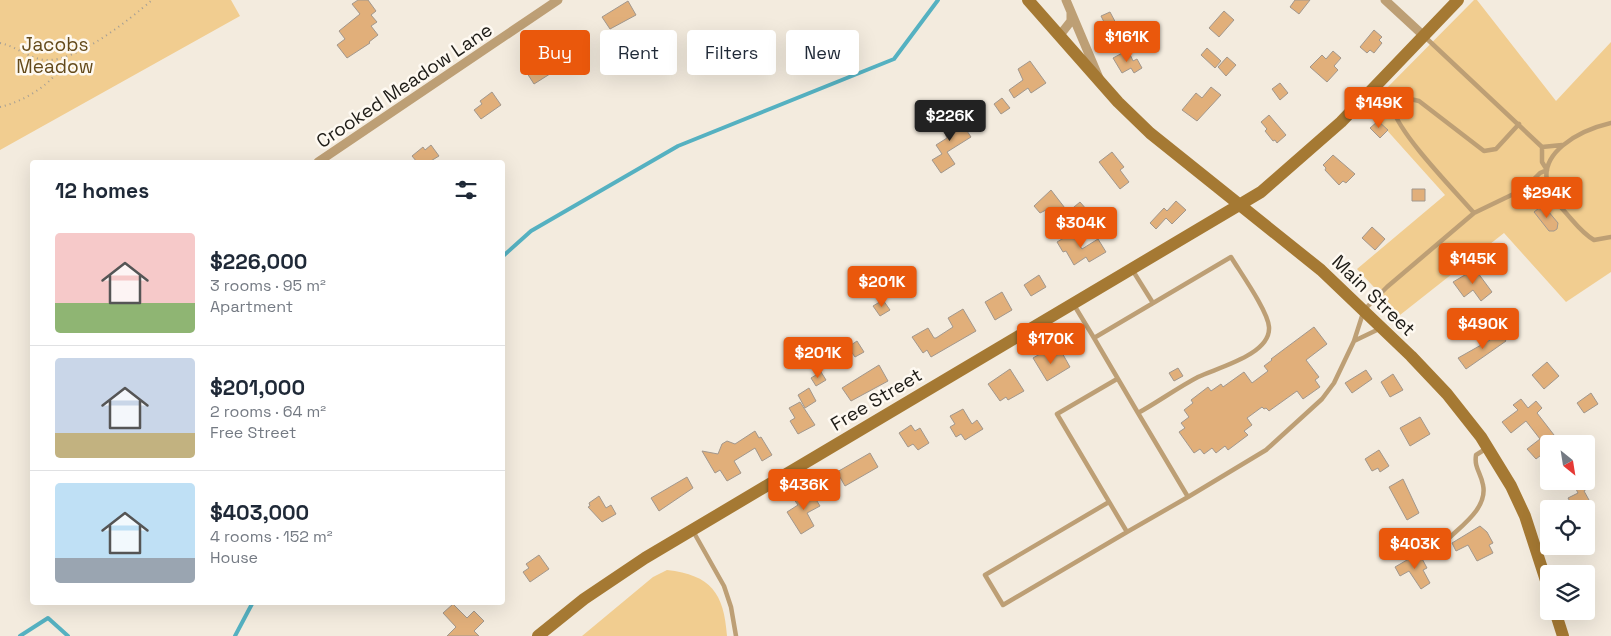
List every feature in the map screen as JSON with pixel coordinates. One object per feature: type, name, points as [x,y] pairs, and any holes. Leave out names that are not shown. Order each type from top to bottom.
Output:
[{"type":"main road","name":"Main Street","points":[[1028,0],[1102,83],[1150,133],[1216,188],[1321,270],[1383,328],[1447,394],[1488,447],[1518,499],[1540,565]]},
{"type":"main road","name":"Free Street","points":[[538,636],[613,578],[692,529],[1261,192],[1341,122],[1458,0]]},
{"type":"main road","points":[[1558,620],[1563,636]]},
{"type":"street","name":"Crooked Meadow Lane","points":[[321,160],[558,0]]},
{"type":"street","name":"Main Street","points":[[1066,0],[1102,83]]},
{"type":"street","points":[[1385,0],[1424,36]]},
{"type":"street","points":[[1060,35],[1071,21],[1071,13]]},
{"type":"lane","points":[[1424,36],[1542,147],[1542,162],[1547,170],[1550,193],[1588,237],[1599,241],[1611,237]]},
{"type":"lane","points":[[1474,213],[1409,137],[1395,116],[1393,109],[1396,104],[1406,98],[1419,101],[1484,151],[1496,149],[1519,124]]},
{"type":"lane","points":[[1109,502],[985,575],[1003,605],[1266,450],[1322,399],[1334,383],[1354,341],[1364,310],[1387,287],[1474,213],[1530,186],[1535,176],[1547,170],[1562,146],[1589,130],[1611,123]]},
{"type":"lane","points":[[1542,147],[1562,146]]},
{"type":"lane","points":[[1530,186],[1537,192],[1550,193]]},
{"type":"lane","points":[[1094,338],[1231,257],[1267,318],[1269,332],[1261,346],[1228,366],[1198,378],[1138,413]]},
{"type":"lane","points":[[1132,269],[1152,303]]},
{"type":"lane","points":[[1074,304],[1188,497]]},
{"type":"lane","points":[[1354,341],[1366,333],[1383,328]]},
{"type":"lane","points":[[1118,379],[1057,414],[1127,532]]},
{"type":"lane","points":[[1448,540],[1475,512],[1483,497],[1483,486],[1474,465],[1476,455],[1488,447]]},
{"type":"lane","points":[[692,529],[724,586],[731,607],[736,636]]},
{"type":"path","points":[[0,43],[38,59],[48,60],[67,57],[132,18],[152,0]]},
{"type":"path","points":[[0,108],[35,92],[56,76],[67,57]]},
{"type":"green space","name":"Jacobs Meadow","points":[[0,0],[231,0],[240,16],[0,150]]},
{"type":"green space","points":[[1474,0],[1477,0],[1556,101],[1611,42],[1611,272],[1566,302],[1504,233],[1400,315],[1357,269],[1445,195],[1367,108]]},
{"type":"green space","points":[[667,570],[695,576],[712,589],[723,608],[727,636],[582,636],[653,577]]},
{"type":"building","points":[[358,0],[368,0],[376,11],[371,15],[377,22],[371,26],[378,35],[370,43],[347,58],[337,45],[345,39],[339,31],[360,14],[352,4]]},
{"type":"building","points":[[1295,0],[1310,0],[1299,14],[1290,7]]},
{"type":"building","points":[[628,1],[636,15],[610,29],[602,17]]},
{"type":"building","points":[[1224,11],[1234,20],[1219,37],[1209,28]]},
{"type":"building","points":[[1110,12],[1118,27],[1109,32],[1101,16]]},
{"type":"building","points":[[1374,30],[1382,37],[1379,40],[1382,43],[1374,53],[1370,50],[1367,53],[1360,47]]},
{"type":"building","points":[[1207,48],[1221,61],[1215,68],[1201,55]]},
{"type":"building","points":[[1128,50],[1133,61],[1137,59],[1142,68],[1134,73],[1131,68],[1122,73],[1113,58]]},
{"type":"building","points":[[1333,51],[1341,58],[1334,66],[1338,70],[1327,82],[1310,67],[1322,55],[1326,59]]},
{"type":"building","points":[[1227,57],[1236,65],[1226,76],[1218,67]]},
{"type":"building","points":[[1030,61],[1046,83],[1031,93],[1028,88],[1014,98],[1009,90],[1023,80],[1018,69]]},
{"type":"building","points":[[528,75],[548,75],[534,84]]},
{"type":"building","points":[[1280,83],[1288,93],[1280,100],[1272,89]]},
{"type":"building","points":[[1211,87],[1221,95],[1197,121],[1182,110],[1196,93],[1202,98]]},
{"type":"building","points":[[492,92],[501,105],[481,119],[474,110],[482,104],[480,101]]},
{"type":"building","points":[[1002,98],[1010,108],[1001,114],[994,104]]},
{"type":"building","points":[[950,113],[957,124],[961,122],[971,137],[947,152],[955,164],[941,173],[932,160],[942,154],[936,145],[947,138],[939,120]]},
{"type":"building","points":[[1269,115],[1286,135],[1277,143],[1265,131],[1267,129],[1261,122]]},
{"type":"building","points":[[1378,121],[1388,130],[1380,138],[1370,128]]},
{"type":"building","points":[[431,145],[439,156],[432,160],[415,160],[412,156],[423,147],[425,150]]},
{"type":"building","points":[[1112,152],[1124,167],[1120,170],[1129,182],[1120,189],[1099,162]]},
{"type":"building","points":[[1333,155],[1355,174],[1346,183],[1343,181],[1339,185],[1325,170],[1326,168],[1323,165]]},
{"type":"building","points":[[1412,189],[1425,189],[1425,201],[1412,201]]},
{"type":"building","points":[[1051,190],[1068,212],[1080,202],[1087,210],[1065,228],[1050,208],[1040,213],[1034,206]]},
{"type":"building","points":[[1176,201],[1186,210],[1172,224],[1166,218],[1156,229],[1150,223],[1164,208],[1167,211]]},
{"type":"building","points":[[1543,205],[1558,223],[1557,229],[1554,231],[1549,231],[1534,212]]},
{"type":"building","points":[[1372,227],[1385,239],[1375,250],[1362,238]]},
{"type":"building","points":[[1072,233],[1082,249],[1098,239],[1106,252],[1089,262],[1086,257],[1074,265],[1066,251],[1063,252],[1057,242]]},
{"type":"building","points":[[1475,269],[1492,292],[1481,301],[1473,290],[1464,297],[1453,282]]},
{"type":"building","points":[[1039,275],[1046,287],[1031,296],[1024,285]]},
{"type":"building","points":[[1002,292],[1012,310],[995,320],[985,302]]},
{"type":"building","points":[[883,300],[890,310],[880,316],[873,306]]},
{"type":"building","points":[[963,309],[976,331],[931,357],[927,350],[923,353],[912,337],[928,328],[934,338],[936,338],[953,327],[948,318]]},
{"type":"building","points":[[1314,327],[1327,344],[1306,360],[1319,377],[1315,380],[1320,387],[1303,399],[1297,391],[1269,411],[1262,407],[1247,418],[1252,425],[1244,431],[1248,435],[1228,450],[1225,446],[1216,453],[1212,448],[1204,454],[1200,449],[1194,453],[1179,432],[1185,428],[1181,423],[1189,417],[1184,410],[1193,403],[1191,400],[1208,387],[1211,391],[1221,384],[1223,387],[1244,372],[1252,383],[1268,371],[1264,366],[1271,359]]},
{"type":"building","points":[[1498,329],[1506,341],[1466,369],[1458,358],[1490,340],[1488,337]]},
{"type":"building","points":[[857,341],[864,352],[855,357],[848,347]]},
{"type":"building","points":[[1045,351],[1049,358],[1061,351],[1070,367],[1047,381],[1033,358]]},
{"type":"building","points":[[1547,362],[1559,376],[1544,389],[1532,375]]},
{"type":"building","points":[[879,365],[888,381],[851,401],[842,388]]},
{"type":"building","points":[[1178,368],[1183,376],[1174,381],[1169,373]]},
{"type":"building","points":[[1010,369],[1024,391],[1008,400],[1006,397],[1000,401],[988,384]]},
{"type":"building","points":[[1366,370],[1372,379],[1352,393],[1345,383]]},
{"type":"building","points":[[821,372],[826,380],[816,386],[811,378]]},
{"type":"building","points":[[1393,374],[1403,390],[1390,397],[1381,382]]},
{"type":"building","points":[[809,388],[816,401],[805,408],[798,395]]},
{"type":"building","points":[[1591,393],[1598,404],[1584,413],[1577,403]]},
{"type":"building","points":[[1521,399],[1528,408],[1536,401],[1542,408],[1537,413],[1554,435],[1540,435],[1540,439],[1526,421],[1511,433],[1502,422],[1518,410],[1513,405]]},
{"type":"building","points":[[800,402],[815,425],[798,434],[790,421],[795,418],[789,408]]},
{"type":"building","points":[[963,409],[972,424],[977,420],[983,429],[965,440],[961,434],[956,437],[950,427],[955,424],[950,416]]},
{"type":"building","points":[[1420,417],[1430,434],[1410,446],[1400,428]]},
{"type":"building","points":[[911,425],[915,431],[920,428],[929,443],[918,450],[913,444],[908,447],[899,433]]},
{"type":"building","points":[[755,431],[772,455],[762,461],[755,448],[734,461],[741,473],[727,481],[720,470],[715,473],[702,451],[718,454],[722,444],[727,441],[735,444]]},
{"type":"building","points":[[1540,439],[1540,456],[1536,459],[1527,449]]},
{"type":"building","points":[[1379,450],[1389,466],[1380,472],[1378,468],[1372,471],[1365,459]]},
{"type":"building","points":[[870,453],[878,467],[845,486],[837,472]]},
{"type":"building","points":[[687,477],[693,488],[659,511],[651,498]]},
{"type":"building","points":[[1403,479],[1419,513],[1407,520],[1389,487]]},
{"type":"building","points":[[809,488],[820,506],[807,513],[814,526],[801,534],[787,512],[798,505],[793,498]]},
{"type":"building","points":[[1576,490],[1585,490],[1584,491],[1589,500],[1569,500],[1568,498],[1578,493]]},
{"type":"building","points":[[599,496],[606,508],[611,505],[616,514],[602,522],[588,507],[590,506],[589,503]]},
{"type":"building","points":[[1480,526],[1487,532],[1493,543],[1489,545],[1493,553],[1477,561],[1468,545],[1456,551],[1452,543]]},
{"type":"building","points":[[1419,553],[1427,568],[1423,570],[1430,583],[1421,589],[1409,571],[1400,576],[1395,567]]},
{"type":"building","points":[[539,555],[549,569],[530,582],[523,572],[529,568],[526,564]]},
{"type":"building","points":[[452,605],[467,618],[474,611],[484,621],[474,631],[479,636],[447,636],[456,627],[443,613]]},
{"type":"waterway","points":[[505,254],[531,231],[678,146],[894,59],[938,0]]},
{"type":"waterway","points":[[235,636],[251,605]]},
{"type":"waterway","points":[[20,636],[48,618],[68,636]]}]
